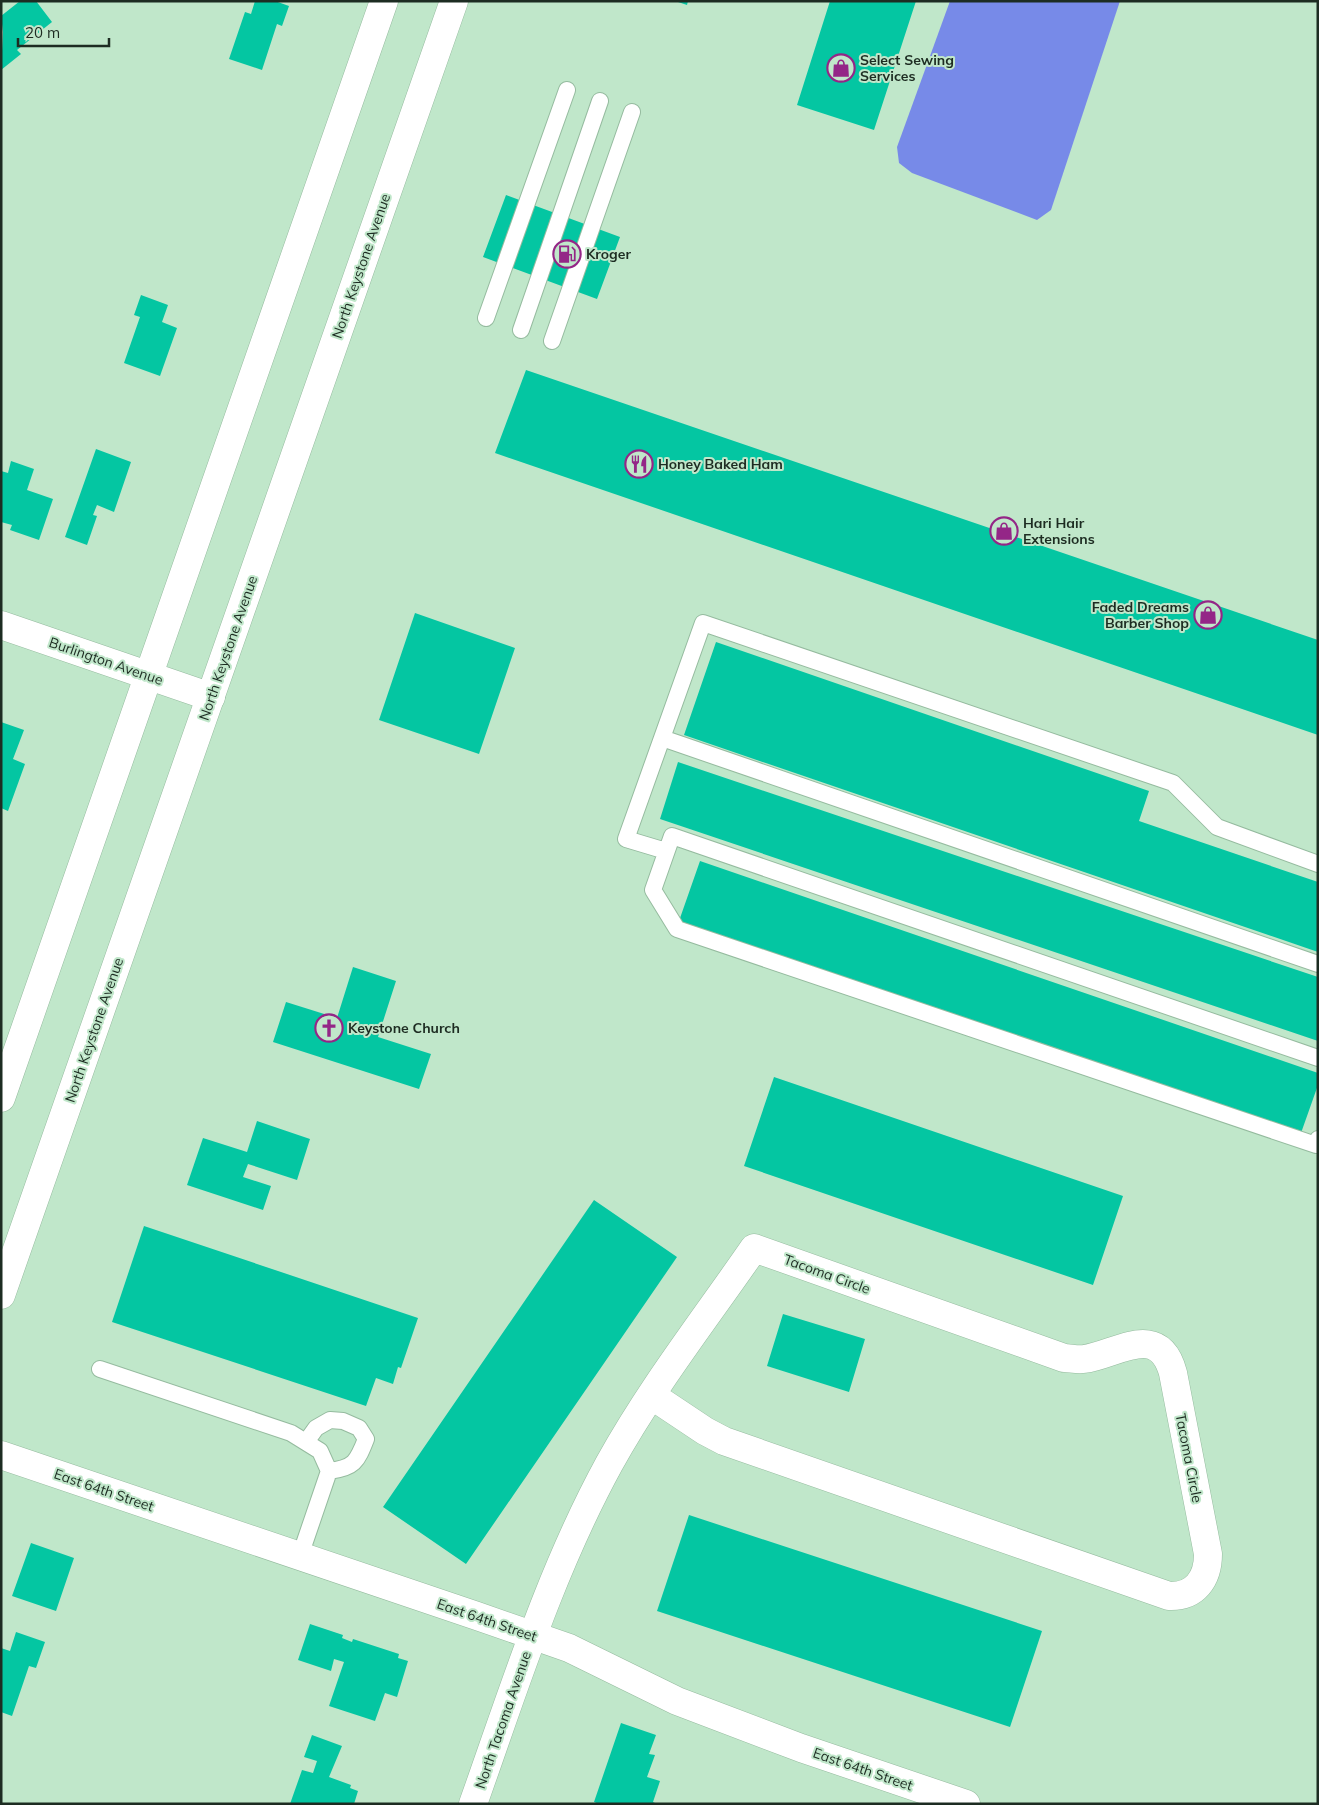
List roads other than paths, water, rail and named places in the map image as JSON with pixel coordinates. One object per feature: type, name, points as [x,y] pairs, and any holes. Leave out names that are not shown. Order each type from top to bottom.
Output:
[{"type":"street","points":[[1,1098],[384,1]]},
{"type":"street","name":"North Keystone Avenue","points":[[1,1295],[454,1]]},
{"type":"street","name":"Burlington Avenue","points":[[1,625],[211,697]]},
{"type":"street","name":"Tacoma Circle","points":[[533,1636],[566,1552],[633,1422],[651,1395],[754,1248],[1064,1358],[1086,1359],[1129,1345],[1146,1344],[1157,1348],[1166,1356],[1173,1373],[1208,1554],[1206,1571],[1196,1589],[1176,1596],[1169,1596],[724,1441],[705,1431],[651,1395]]},
{"type":"street","name":"East 64th Street","points":[[1,1455],[569,1648],[677,1701],[801,1748],[966,1804]]},
{"type":"street","name":"North Tacoma Avenue","points":[[473,1804],[533,1636]]},
{"type":"lane","points":[[486,318],[567,90]]},
{"type":"lane","points":[[521,330],[600,101]]},
{"type":"lane","points":[[552,341],[632,112]]},
{"type":"lane","points":[[666,851],[626,839],[703,624],[1173,783],[1217,827],[1318,864]]},
{"type":"lane","points":[[662,738],[1318,964]]},
{"type":"lane","points":[[1318,1058],[672,836],[652,890],[678,929],[1316,1145],[1318,1139]]},
{"type":"lane","points":[[100,1369],[291,1433],[320,1451],[329,1471],[300,1556]]},
{"type":"lane","points":[[306,1442],[316,1428],[330,1420],[343,1421],[359,1428],[366,1439],[359,1458],[345,1469],[329,1471]]},
{"type":"water","points":[[950,1],[1120,1],[1051,210],[1037,220],[912,173],[899,163],[897,147]]},
{"type":"place","name":"Select Sewing Services","points":[[841,68]]},
{"type":"place","name":"Kroger","points":[[567,254]]},
{"type":"place","name":"Honey Baked Ham","points":[[639,464]]},
{"type":"place","name":"Hari Hair Extensions","points":[[1004,531]]},
{"type":"place","name":"Faded Dreams Barber Shop","points":[[1208,615]]},
{"type":"place","name":"Keystone Church","points":[[329,1028]]}]
